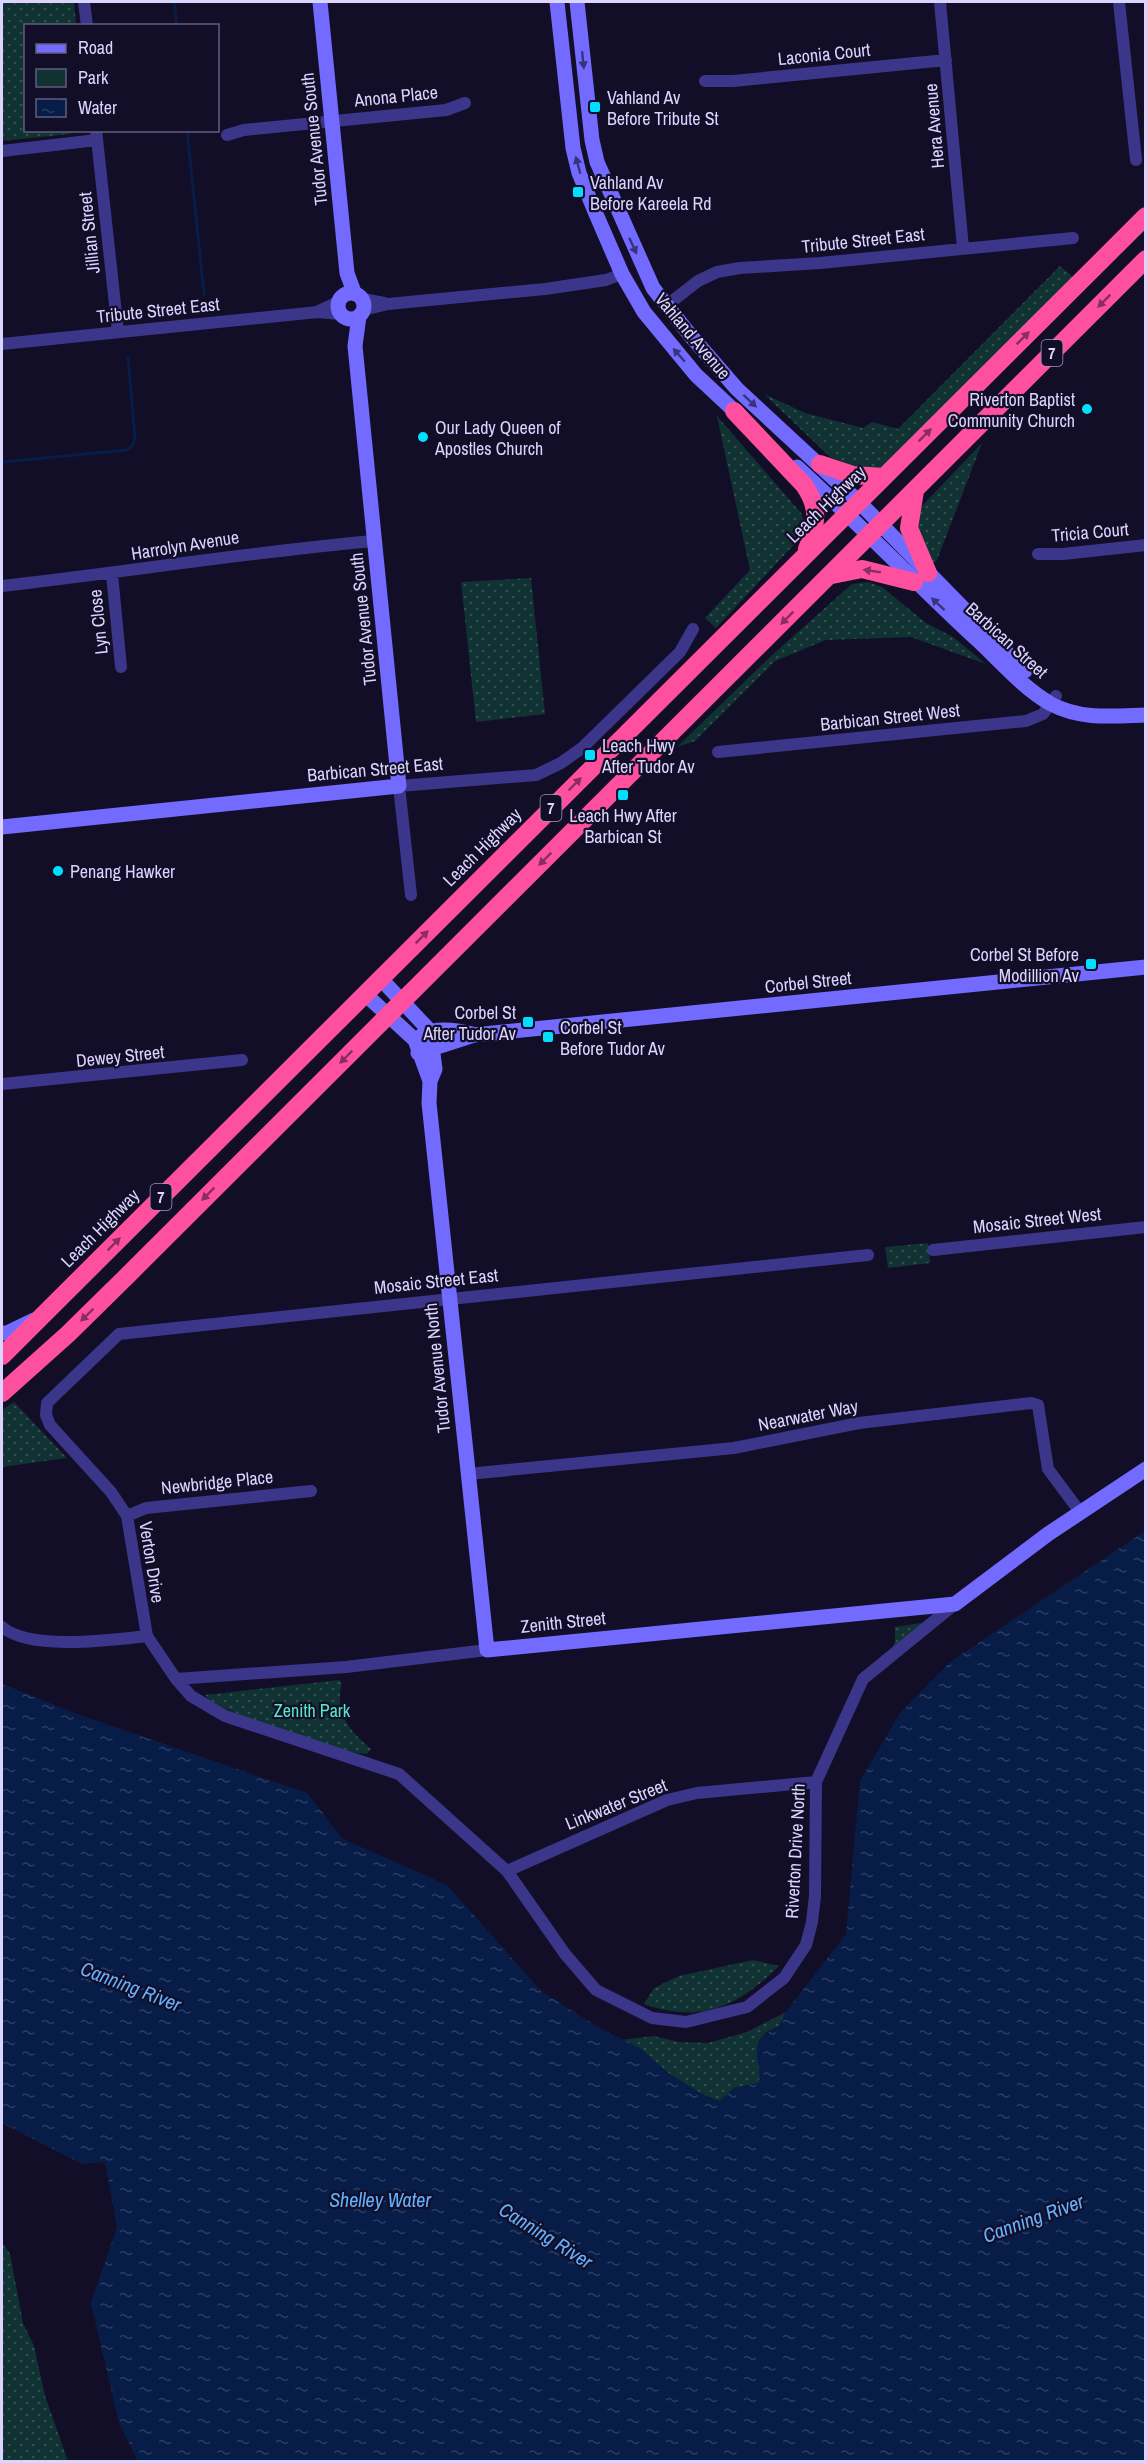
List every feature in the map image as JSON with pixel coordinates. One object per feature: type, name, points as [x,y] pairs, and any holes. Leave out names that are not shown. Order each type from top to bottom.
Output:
[{"type":"highway","name":"Leach Highway","points":[[2,1356],[1146,216]]},
{"type":"highway","name":"7","points":[[2,1393],[39,1361],[1146,259]]},
{"type":"highway","points":[[734,411],[812,496],[817,523],[806,553]]},
{"type":"highway","points":[[819,465],[853,475],[884,477]]},
{"type":"highway","points":[[829,577],[850,569],[862,569],[921,578],[909,528],[916,490]]},
{"type":"highway","points":[[2,1368],[9,1371],[21,1369],[39,1361]]},
{"type":"street","points":[[84,2],[87,24]]},
{"type":"street","name":"Tudor Avenue South","points":[[320,2],[411,895]]},
{"type":"street","name":"Vahland Avenue","points":[[557,2],[573,148],[579,173],[622,274],[644,312],[696,375],[734,411],[853,508],[875,530]]},
{"type":"street","name":"Vahland Avenue","points":[[577,2],[592,140],[597,162],[645,272],[666,306],[737,389],[819,465],[853,508]]},
{"type":"street","name":"Hera Avenue","points":[[940,2],[963,248]]},
{"type":"street","points":[[1119,2],[1136,160]]},
{"type":"street","name":"Laconia Court","points":[[705,81],[946,60]]},
{"type":"street","name":"Anona Place","points":[[227,135],[244,130],[446,110],[465,103]]},
{"type":"street","points":[[2,151],[97,135]]},
{"type":"street","name":"Jillian Street","points":[[97,135],[118,332]]},
{"type":"street","name":"Tribute Street East","points":[[666,306],[698,281],[717,272],[1073,238]]},
{"type":"street","name":"Tribute Street East","points":[[2,344],[318,312],[351,306],[545,289],[597,282],[622,274]]},
{"type":"street","name":"Barbican Street","points":[[875,530],[921,578],[1054,700],[1092,716],[1146,715]]},
{"type":"street","name":"Harrolyn Avenue","points":[[2,585],[112,574],[270,550],[374,541]]},
{"type":"street","name":"Tricia Court","points":[[1038,554],[1063,554],[1146,545]]},
{"type":"street","name":"Lyn Close","points":[[112,574],[121,667]]},
{"type":"street","name":"Barbican Street East","points":[[2,827],[399,786],[536,775],[561,763],[582,748],[680,652],[693,629]]},
{"type":"street","name":"Barbican Street","points":[[1054,700],[1090,708],[1146,707]]},
{"type":"street","name":"Barbican Street West","points":[[718,752],[1026,721],[1043,714],[1054,700]]},
{"type":"street","name":"Corbel Street","points":[[422,1048],[474,1035],[1146,967]]},
{"type":"street","points":[[380,978],[430,1031],[422,1048]]},
{"type":"street","name":"Tudor Avenue North","points":[[365,994],[422,1048],[430,1081],[430,1111],[487,1650]]},
{"type":"street","name":"Corbel Street","points":[[430,1031],[458,1031],[474,1035]]},
{"type":"street","name":"Dewey Street","points":[[2,1084],[242,1060]]},
{"type":"street","name":"Mosaic Street West","points":[[933,1250],[1146,1227]]},
{"type":"street","name":"Mosaic Street East","points":[[45,1415],[47,1403],[119,1334],[868,1255]]},
{"type":"street","points":[[2,1333],[7,1333],[43,1316]]},
{"type":"street","name":"Nearwater Way","points":[[468,1474],[734,1448],[859,1423],[1030,1403],[1038,1405],[1048,1469],[1080,1512]]},
{"type":"street","name":"Verton Drive","points":[[45,1415],[50,1425],[111,1492],[127,1516],[147,1636]]},
{"type":"street","name":"Riverton Drive North","points":[[147,1636],[176,1679],[191,1696],[225,1716],[399,1774],[507,1871],[565,1954],[596,1990],[635,2011],[665,2020],[686,2022],[747,2007],[783,1978],[806,1945],[815,1896],[816,1782],[863,1678],[955,1604],[1080,1512],[1146,1469]]},
{"type":"street","name":"Newbridge Place","points":[[127,1516],[146,1508],[311,1491]]},
{"type":"street","name":"Zenith Street","points":[[176,1679],[346,1667],[487,1650],[955,1604]]},
{"type":"street","points":[[2,1627],[23,1637],[61,1642],[147,1636]]},
{"type":"street","name":"Linkwater Street","points":[[507,1871],[667,1800],[697,1793],[816,1782]]},
{"type":"green space","points":[[2,2],[74,2],[76,24],[24,24],[24,132],[73,132],[2,141]]},
{"type":"green space","points":[[1060,266],[1074,278],[881,471],[853,466],[830,457],[764,394],[805,413],[863,428],[872,422],[898,429]]},
{"type":"green space","points":[[717,416],[801,513],[805,524],[803,535],[716,628],[705,618],[750,570]]},
{"type":"green space","points":[[982,443],[937,560],[932,564],[919,538],[917,524],[920,508]]},
{"type":"green space","points":[[531,578],[545,714],[476,722],[461,582]]},
{"type":"green space","points":[[868,582],[882,587],[926,623],[953,637],[986,664],[911,637],[826,640],[775,661],[695,741],[677,747],[771,656],[852,584]]},
{"type":"green space","points":[[928,1243],[930,1263],[888,1268],[885,1247]]},
{"type":"green space","points":[[14,1402],[67,1458],[2,1467],[2,1410]]},
{"type":"green space","points":[[941,1620],[888,1658],[895,1641],[895,1627]]},
{"type":"green space","name":"Zenith Park","points":[[339,1680],[342,1683],[340,1704],[345,1720],[356,1735],[371,1749],[367,1754],[356,1753],[250,1719],[213,1702],[205,1695]]},
{"type":"green space","points":[[753,1960],[779,1966],[748,1992],[717,2008],[701,2012],[683,2012],[664,2010],[644,2004],[654,1988],[679,1976]]},
{"type":"green space","points":[[786,2012],[779,2026],[765,2033],[757,2050],[761,2069],[759,2083],[734,2088],[720,2101],[682,2083],[622,2040],[654,2036],[678,2042],[708,2043],[747,2032]]},
{"type":"green space","points":[[2,2242],[10,2254],[23,2323],[34,2346],[45,2396],[68,2461],[2,2461]]},
{"type":"water","name":"Shelley Water","points":[[1145,1531],[1145,2461],[138,2461],[119,2423],[91,2303],[117,2227],[105,2162],[82,2164],[2,2123],[2,1684],[77,1714],[307,1793],[343,1839],[447,1885],[542,1992],[600,2028],[640,2048],[670,2074],[709,2098],[720,2101],[734,2088],[759,2083],[757,2053],[759,2040],[780,2025],[786,2012],[846,1934],[860,1781],[900,1713],[950,1662]]},
{"type":"waterway","points":[[174,2],[177,24]]},
{"type":"waterway","points":[[187,132],[204,294]]},
{"type":"waterway","points":[[2,462],[127,450],[133,445],[135,437],[128,357]]},
{"type":"place","name":"Vahland Av Before Tribute St","points":[[595,107]]},
{"type":"place","name":"Vahland Av Before Kareela Rd","points":[[578,192]]},
{"type":"place","name":"Riverton Baptist Community Church","points":[[1087,409]]},
{"type":"place","name":"Our Lady Queen of Apostles Church","points":[[423,437]]},
{"type":"place","name":"Leach Hwy After Tudor Av","points":[[590,755]]},
{"type":"place","name":"Leach Hwy After Barbican St","points":[[623,795]]},
{"type":"place","name":"Penang Hawker","points":[[58,871]]},
{"type":"place","name":"Corbel St Before Modillion Av","points":[[1091,964]]},
{"type":"place","name":"Corbel St After Tudor Av","points":[[528,1022]]},
{"type":"place","name":"Corbel St Before Tudor Av","points":[[548,1037]]},
{"type":"water label","name":"Canning River","points":[[131,1986]]},
{"type":"water label","name":"Canning River","points":[[1033,2218]]},
{"type":"water label","name":"Canning River","points":[[546,2235]]}]
